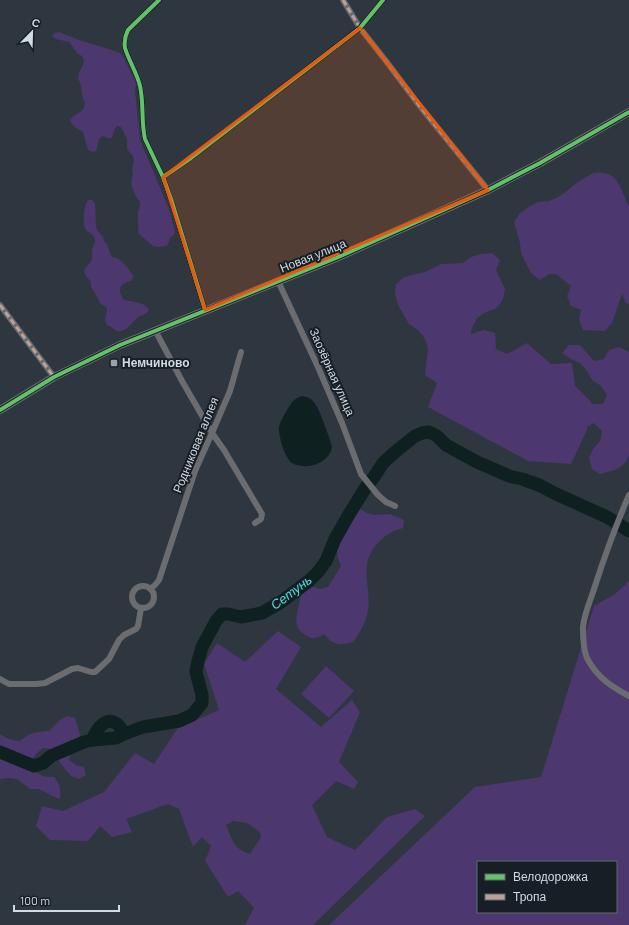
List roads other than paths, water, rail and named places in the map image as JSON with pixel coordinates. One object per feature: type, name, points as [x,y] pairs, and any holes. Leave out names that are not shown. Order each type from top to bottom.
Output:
[{"type":"street","points":[[159,0],[128,30],[125,48],[136,72],[140,86],[145,139],[163,177],[177,216],[205,310]]},
{"type":"street","points":[[343,0],[360,28],[419,105],[488,190]]},
{"type":"street","points":[[163,177],[191,158],[360,28],[383,0]]},
{"type":"street","name":"Новая улица","points":[[0,410],[54,377],[120,345],[366,245],[488,190],[540,163],[629,112]]},
{"type":"street","name":"Заозёрная улица","points":[[278,281],[318,367],[342,423],[361,474],[378,496],[395,506]]},
{"type":"street","points":[[0,305],[54,377]]},
{"type":"street","points":[[156,330],[182,381],[262,514],[261,519],[255,523]]},
{"type":"street","name":"Родниковая аллея","points":[[150,589],[158,580],[195,471],[230,391],[241,352]]},
{"type":"street","points":[[629,495],[609,544],[588,607],[583,627],[587,659],[599,675],[611,686],[629,696]]},
{"type":"street","points":[[142,586],[150,589],[154,596],[152,604],[145,608],[137,606],[133,599],[133,594],[135,591],[142,586]]},
{"type":"street","points":[[0,679],[9,684],[36,684],[45,683],[72,669],[78,668],[95,672],[109,659],[124,635],[136,629],[138,626],[141,608]]},
{"type":"waterway","name":"Сетунь","points":[[0,752],[34,766],[43,763],[51,756],[84,742],[116,738],[143,727],[179,721],[192,715],[202,703],[202,695],[196,672],[198,661],[202,647],[216,621],[222,614],[241,617],[262,613],[281,602],[310,580],[326,561],[335,539],[348,516],[383,463],[415,436],[422,433],[431,433],[437,436],[446,445],[477,462],[509,476],[539,485],[607,517],[629,531]]},
{"type":"waterway","points":[[92,740],[98,729],[106,722],[111,721],[120,727],[124,734]]},
{"type":"place","name":"Немчиново","points":[[114,363]]}]
